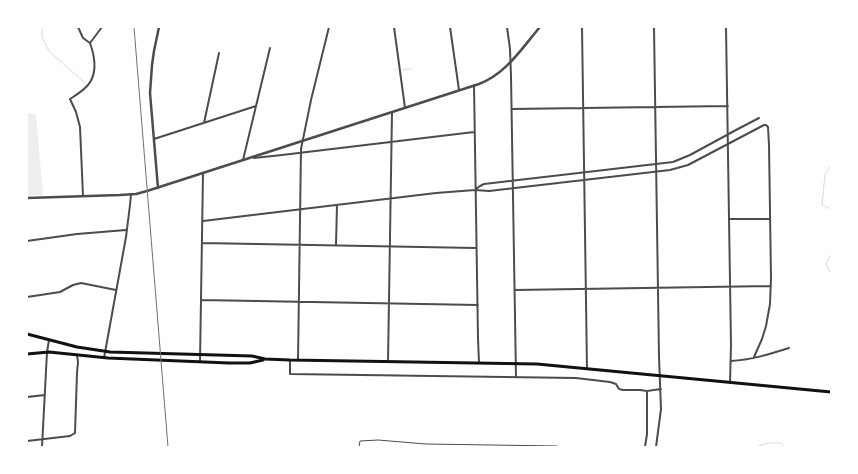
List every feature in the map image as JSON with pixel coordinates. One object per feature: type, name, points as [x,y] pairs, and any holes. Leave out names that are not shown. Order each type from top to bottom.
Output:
[{"type":"main road","points":[[27,334],[77,347],[130,353],[252,356],[265,359],[290,360],[537,364],[831,392]]},
{"type":"main road","points":[[27,354],[47,352],[104,358],[200,362],[250,363],[265,359]]},
{"type":"street","points":[[78,27],[83,38],[90,43],[95,60],[94,72],[88,86],[70,99],[76,112],[80,127],[84,196]]},
{"type":"street","points":[[90,43],[102,27]]},
{"type":"street","points":[[158,188],[150,82],[159,27]]},
{"type":"street","points":[[298,360],[302,141],[329,27]]},
{"type":"street","points":[[394,27],[405,108]]},
{"type":"street","points":[[450,27],[459,90]]},
{"type":"street","points":[[507,27],[511,62],[516,377]]},
{"type":"street","points":[[27,202],[27,198],[131,194],[148,191],[484,82],[511,62],[540,27]]},
{"type":"street","points":[[582,27],[587,369]]},
{"type":"street","points":[[654,27],[661,389],[661,409],[656,447]]},
{"type":"street","points":[[726,27],[732,345],[730,383]]},
{"type":"street","points":[[244,160],[270,48]]},
{"type":"street","points":[[204,123],[219,53]]},
{"type":"street","points":[[474,85],[479,363]]},
{"type":"street","points":[[154,139],[256,106]]},
{"type":"street","points":[[512,109],[728,106]]},
{"type":"street","points":[[388,362],[392,112]]},
{"type":"street","points":[[475,190],[484,184],[673,162],[685,158],[759,118]]},
{"type":"street","points":[[203,221],[436,193],[475,190],[489,191],[676,169],[688,165],[765,125],[768,127],[769,135],[771,286],[770,304],[766,326],[754,357]]},
{"type":"street","points":[[251,158],[475,132]]},
{"type":"street","points":[[200,362],[203,173]]},
{"type":"street","points":[[104,358],[131,194]]},
{"type":"street","points":[[336,246],[337,205]]},
{"type":"street","points":[[730,219],[770,219]]},
{"type":"street","points":[[27,241],[126,230]]},
{"type":"street","points":[[202,244],[476,248]]},
{"type":"street","points":[[27,297],[59,293],[73,285],[81,283],[116,290]]},
{"type":"street","points":[[515,290],[771,286]]},
{"type":"street","points":[[201,300],[478,305]]},
{"type":"street","points":[[42,447],[47,352],[49,340]]},
{"type":"street","points":[[731,361],[789,348]]},
{"type":"street","points":[[27,441],[70,436],[75,432],[78,366],[77,355]]},
{"type":"street","points":[[290,360],[290,374],[589,378],[613,382],[619,389],[623,390],[640,390],[647,392],[661,389]]},
{"type":"street","points":[[645,447],[647,434],[647,392]]},
{"type":"street","points":[[27,397],[45,395]]},
{"type":"lane","points":[[358,447],[360,441],[378,440],[426,444],[557,446]]},
{"type":"shaded area","points":[[27,112],[36,115],[43,195],[27,196]]},
{"type":"waterway","points":[[42,27],[42,37],[49,51],[85,83]]},
{"type":"waterway","points":[[402,70],[411,69]]},
{"type":"waterway","points":[[831,165],[825,174],[822,205],[831,209]]},
{"type":"waterway","points":[[831,253],[826,265],[831,274]]},
{"type":"waterway","points":[[755,447],[768,443],[781,443],[784,447]]},
{"type":"railway","points":[[134,27],[168,447]]}]
